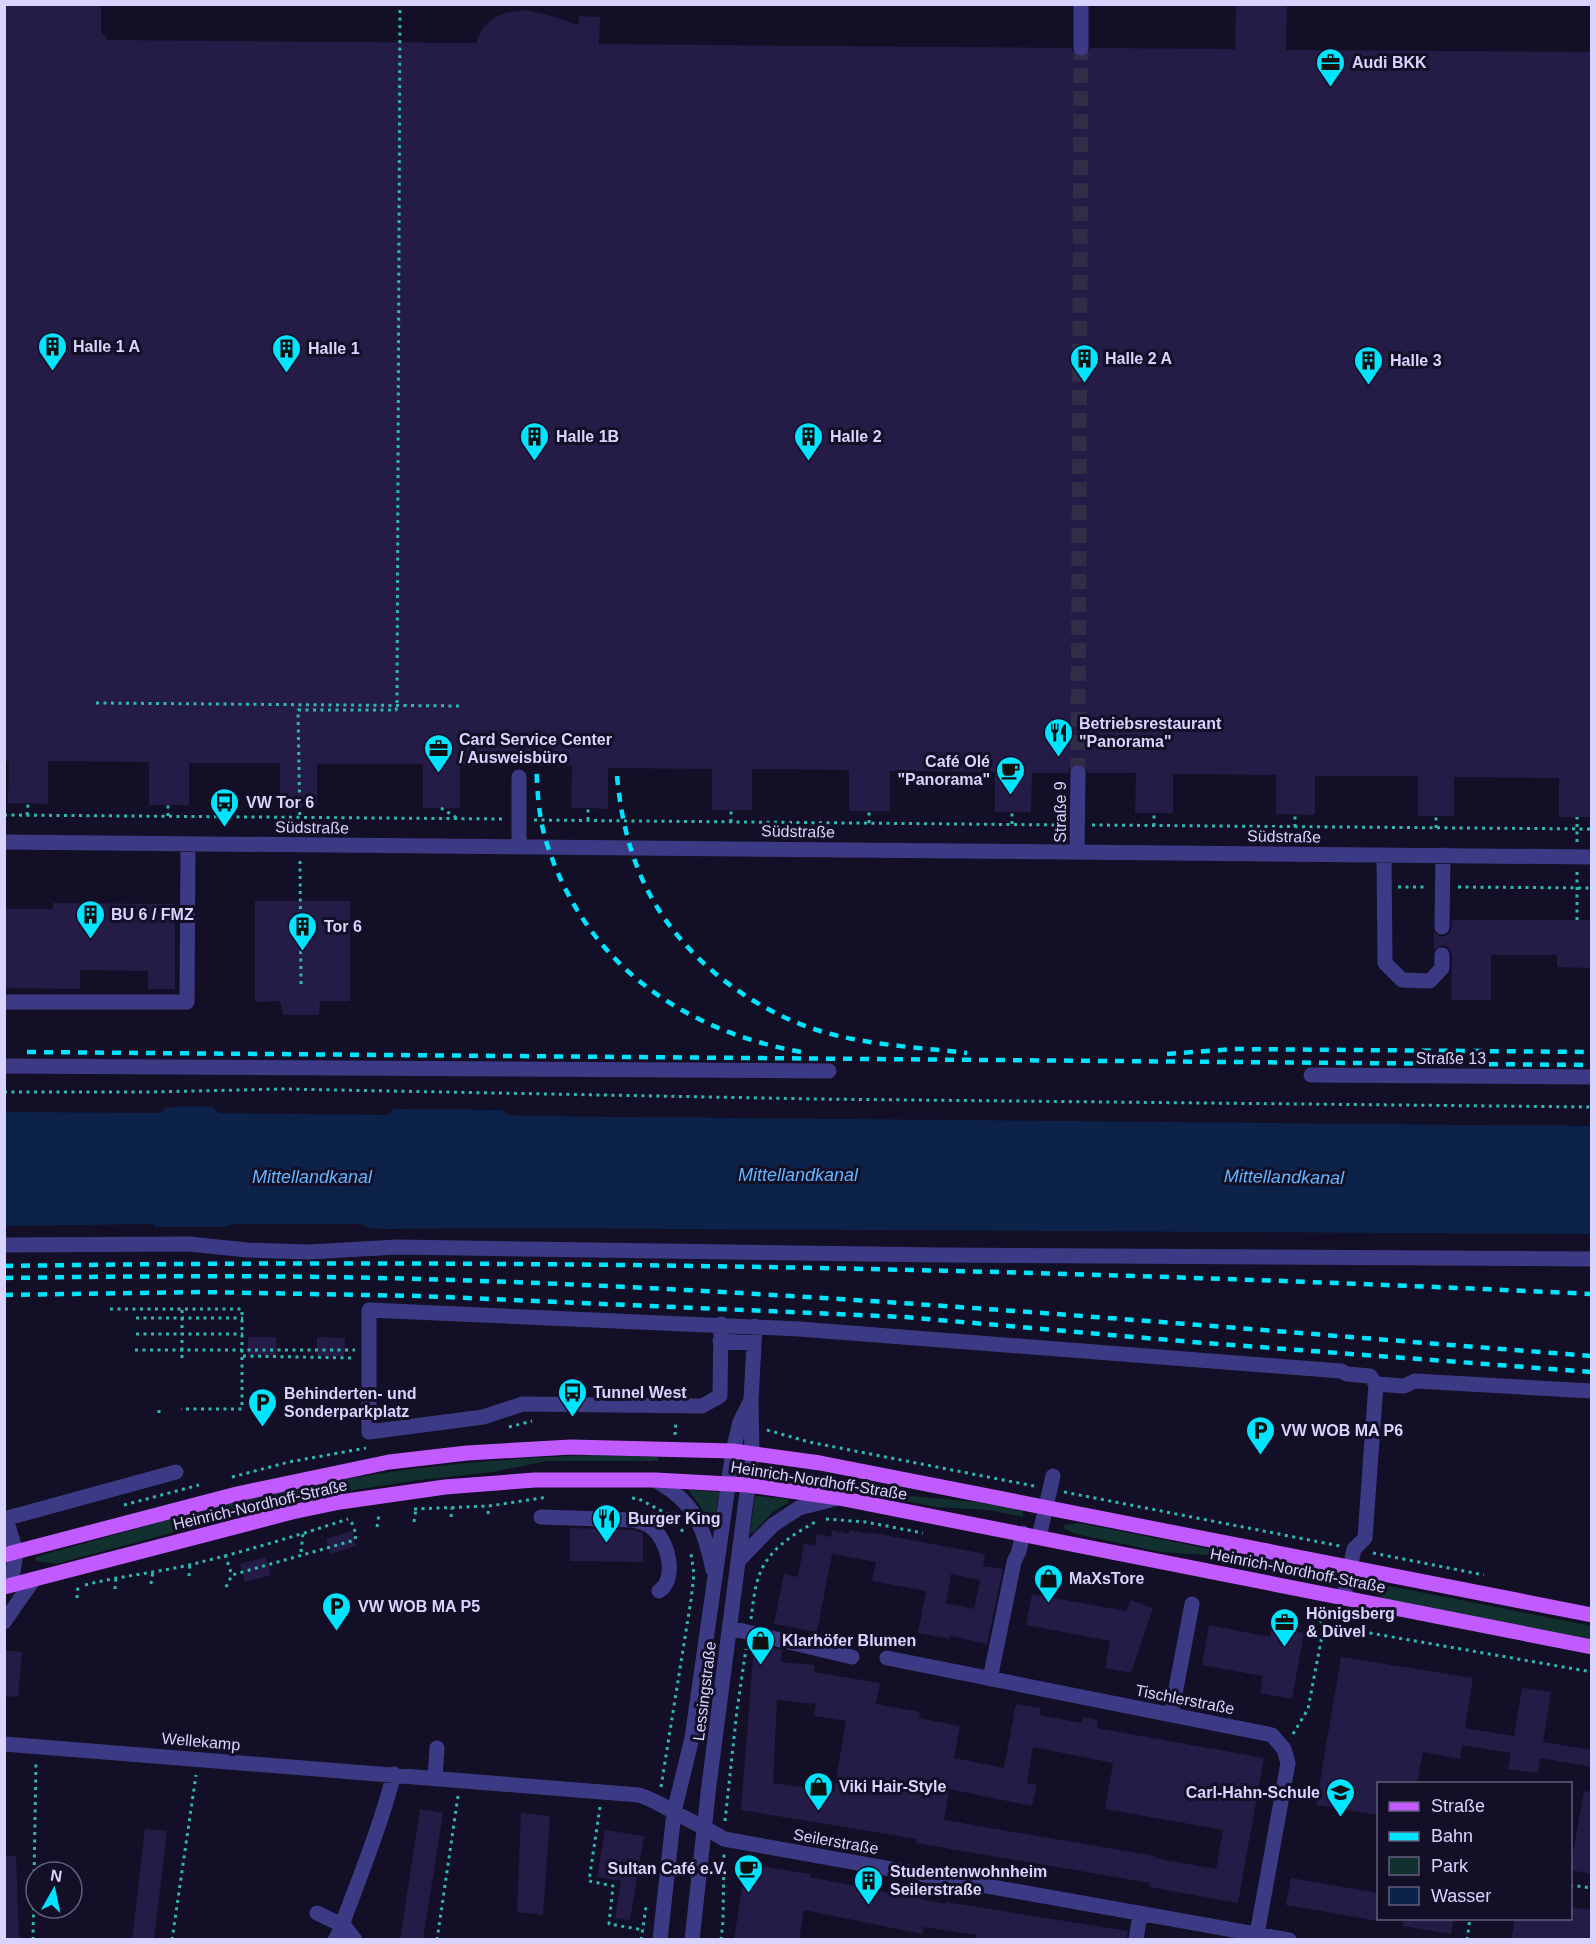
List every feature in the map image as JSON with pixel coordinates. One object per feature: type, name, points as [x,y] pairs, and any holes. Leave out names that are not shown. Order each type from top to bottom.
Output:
[{"type":"main road","name":"Heinrich-Nordhoff-Straße","points":[[10,1553],[237,1494],[389,1462],[467,1453],[571,1447],[733,1451],[820,1463],[1592,1615]]},
{"type":"main road","name":"Heinrich-Nordhoff-Straße","points":[[8,1586],[240,1524],[340,1502],[445,1487],[535,1480],[656,1480],[748,1485],[839,1498],[1592,1647]]},
{"type":"street","points":[[1081,48],[1082,4]]},
{"type":"street","name":"Straße 9","points":[[1077,852],[1078,773]]},
{"type":"street","points":[[519,777],[519,847]]},
{"type":"street","name":"Südstraße","points":[[4,842],[1592,857]]},
{"type":"street","points":[[4,1002],[187,1002],[188,844]]},
{"type":"street","points":[[1384,855],[1385,963],[1402,980],[1430,981],[1442,968],[1442,954]]},
{"type":"street","points":[[1442,927],[1443,855]]},
{"type":"street","points":[[4,1066],[829,1071]]},
{"type":"street","name":"Straße 13","points":[[1311,1075],[1592,1077]]},
{"type":"street","points":[[4,1245],[189,1244],[247,1250],[309,1252],[397,1247],[952,1255],[1592,1259]]},
{"type":"street","points":[[721,1324],[720,1396],[702,1406],[523,1404],[483,1417],[369,1432],[369,1310],[721,1324],[755,1326],[1341,1371],[1347,1374],[1370,1376],[1376,1384],[1365,1538],[1354,1549],[1344,1597]]},
{"type":"street","name":"Lessingstraße","points":[[692,1940],[752,1454],[751,1400],[755,1326]]},
{"type":"street","points":[[720,1341],[754,1343]]},
{"type":"street","points":[[1376,1384],[1404,1386],[1415,1381],[1592,1391]]},
{"type":"street","name":"Lessingstraße","points":[[661,1936],[674,1812],[692,1738],[733,1451],[740,1422],[751,1400]]},
{"type":"street","points":[[8,1586],[10,1553],[5,1519],[176,1472]]},
{"type":"street","points":[[1039,1537],[1053,1476]]},
{"type":"street","name":"Lessingstraße","points":[[656,1480],[673,1490],[689,1505],[706,1538],[715,1578]]},
{"type":"street","points":[[739,1560],[773,1525],[799,1508],[839,1498]]},
{"type":"street","points":[[541,1517],[633,1520],[653,1528],[664,1544],[668,1562],[668,1580],[665,1587],[659,1591]]},
{"type":"street","points":[[990,1679],[1014,1562],[1023,1533]]},
{"type":"street","points":[[4,1622],[34,1579]]},
{"type":"street","points":[[1171,1715],[1192,1604]]},
{"type":"street","points":[[730,1628],[852,1657]]},
{"type":"street","name":"Tischlerstraße","points":[[887,1658],[1272,1735],[1284,1749]]},
{"type":"street","name":"Wellekamp","points":[[4,1744],[639,1795],[659,1802],[674,1812]]},
{"type":"street","points":[[435,1778],[437,1748]]},
{"type":"street","points":[[1257,1934],[1288,1763],[1284,1749]]},
{"type":"street","points":[[335,1940],[344,1926],[348,1909],[367,1862],[385,1810],[394,1774]]},
{"type":"street","points":[[674,1812],[705,1827]]},
{"type":"street","name":"Seilerstraße","points":[[705,1827],[724,1839],[1289,1940]]},
{"type":"street","points":[[317,1913],[344,1926],[355,1940]]},
{"type":"street","points":[[1136,1940],[1140,1914]]},
{"type":"path","points":[[301,985],[298,710],[396,710],[397,705],[399,4]]},
{"type":"path","points":[[96,703],[461,706]]},
{"type":"path","points":[[27,815],[28,804]]},
{"type":"path","points":[[168,805],[168,816]]},
{"type":"path","points":[[441,808],[459,819]]},
{"type":"path","points":[[588,808],[588,820]]},
{"type":"path","points":[[731,810],[731,822]]},
{"type":"path","points":[[869,811],[869,823]]},
{"type":"path","points":[[1012,812],[1012,824]]},
{"type":"path","points":[[1154,813],[1154,825]]},
{"type":"path","points":[[1295,814],[1295,827]]},
{"type":"path","points":[[4,815],[1592,830]]},
{"type":"path","points":[[1436,815],[1436,828]]},
{"type":"path","points":[[1384,887],[1592,888]]},
{"type":"path","points":[[4,1092],[283,1089],[538,1095],[1592,1107]]},
{"type":"path","points":[[110,1309],[243,1309],[242,1409],[190,1411],[181,1409]]},
{"type":"path","points":[[182,1309],[182,1358]]},
{"type":"path","points":[[136,1318],[243,1318]]},
{"type":"path","points":[[136,1334],[243,1334]]},
{"type":"path","points":[[135,1350],[345,1350]]},
{"type":"path","points":[[243,1356],[357,1358]]},
{"type":"path","points":[[623,1496],[639,1499],[671,1516],[686,1535]]},
{"type":"path","points":[[406,1510],[489,1506],[552,1497]]},
{"type":"path","points":[[488,1514],[489,1506]]},
{"type":"path","points":[[452,1508],[452,1516]]},
{"type":"path","points":[[414,1522],[416,1509]]},
{"type":"path","points":[[369,1515],[388,1513]]},
{"type":"path","points":[[377,1527],[379,1514]]},
{"type":"path","points":[[68,1589],[116,1577],[190,1564],[359,1517]]},
{"type":"path","points":[[232,1575],[355,1540],[356,1534],[350,1518]]},
{"type":"path","points":[[301,1552],[303,1534]]},
{"type":"path","points":[[721,1940],[724,1839],[737,1710],[748,1632],[759,1575],[780,1545]]},
{"type":"path","points":[[659,1802],[693,1583],[690,1548]]},
{"type":"path","points":[[225,1555],[232,1575],[226,1587]]},
{"type":"path","points":[[189,1576],[190,1564]]},
{"type":"path","points":[[151,1584],[153,1571]]},
{"type":"path","points":[[115,1589],[116,1577]]},
{"type":"path","points":[[77,1598],[78,1586]]},
{"type":"path","points":[[1284,1749],[1308,1709],[1324,1625]]},
{"type":"path","points":[[33,1940],[36,1746]]},
{"type":"path","points":[[172,1940],[198,1759]]},
{"type":"path","points":[[437,1940],[460,1780]]},
{"type":"path","points":[[602,1792],[589,1881],[613,1886],[609,1924],[661,1936]]},
{"type":"path","points":[[1572,1885],[1592,1888]]},
{"type":"path","points":[[1467,1940],[1470,1920]]},
{"type":"green space","points":[[594,1455],[658,1457],[658,1461],[547,1461],[493,1472],[341,1492],[241,1514],[56,1564],[36,1561],[35,1557],[225,1505],[340,1480],[467,1463]]},
{"type":"green space","points":[[816,1480],[911,1496],[977,1502],[1023,1511],[1023,1517],[988,1510],[937,1507],[816,1484]]},
{"type":"green space","points":[[688,1490],[719,1492],[714,1529],[711,1528],[699,1504]]},
{"type":"green space","points":[[755,1496],[788,1499],[788,1503],[773,1512],[753,1533],[750,1533]]},
{"type":"green space","points":[[1079,1523],[1332,1573],[1331,1578],[1222,1556],[1161,1552],[1076,1534],[1063,1528],[1064,1525]]},
{"type":"green space","points":[[1365,1583],[1591,1626],[1591,1640],[1384,1599],[1367,1588]]},
{"type":"water","name":"Mittellandkanal","points":[[213,1107],[219,1113],[386,1115],[394,1109],[503,1110],[508,1115],[527,1116],[1591,1126],[1591,1234],[386,1229],[368,1228],[362,1224],[233,1224],[222,1227],[156,1227],[153,1224],[5,1226],[5,1112],[161,1113],[165,1108]]},
{"type":"building","points":[[4,4],[101,4],[101,32],[108,40],[477,43],[484,26],[494,18],[506,13],[526,10],[578,25],[579,16],[600,17],[599,44],[1071,48],[1073,53],[1080,58],[1086,56],[1091,48],[1235,49],[1236,4],[1287,4],[1286,50],[1592,52],[1592,817],[1559,817],[1559,778],[1454,777],[1454,816],[1418,816],[1418,776],[1315,776],[1315,815],[1276,814],[1276,775],[1173,774],[1173,813],[1135,813],[1136,773],[1088,773],[1083,765],[1078,763],[1070,768],[1068,773],[1032,773],[1031,812],[995,812],[995,772],[890,771],[890,811],[849,811],[849,770],[752,769],[752,810],[712,810],[712,769],[608,768],[608,809],[571,808],[572,766],[460,765],[460,808],[423,808],[423,764],[317,764],[317,805],[280,805],[280,763],[189,763],[189,805],[149,805],[149,762],[48,761],[48,804],[8,803],[9,761],[4,761]]},
{"type":"building","name":"Tor 6","points":[[255,901],[350,901],[350,1001],[320,1001],[319,1015],[283,1015],[280,1001],[255,1002]]},
{"type":"building","name":"BU 6 / FMZ","points":[[53,903],[175,904],[175,989],[148,989],[148,971],[80,970],[80,989],[4,988],[4,909],[53,909]]},
{"type":"building","points":[[1452,920],[1592,920],[1592,968],[1557,967],[1557,955],[1491,955],[1491,1000],[1451,1000],[1452,954],[1443,945],[1434,950],[1434,932],[1441,937],[1447,935],[1451,931]]},
{"type":"building","points":[[248,1337],[276,1337],[276,1355],[248,1355]]},
{"type":"building","points":[[317,1337],[345,1338],[344,1356],[317,1356]]},
{"type":"building","name":"Burger King","points":[[570,1528],[632,1530],[643,1533],[643,1562],[570,1561]]},
{"type":"building","points":[[832,1530],[849,1534],[849,1530],[869,1534],[869,1532],[985,1554],[983,1566],[1003,1569],[987,1644],[950,1636],[950,1639],[918,1633],[926,1591],[872,1581],[876,1562],[832,1554],[817,1632],[774,1624],[784,1574],[798,1577],[804,1543],[815,1546],[817,1534],[831,1537]],"holes":[[[951,1574],[980,1580],[974,1609],[946,1603]]]},
{"type":"building","points":[[352,1531],[356,1546],[330,1554],[326,1539]]},
{"type":"building","points":[[266,1557],[271,1575],[245,1582],[240,1564]]},
{"type":"building","points":[[1032,1594],[1126,1611],[1131,1600],[1153,1608],[1131,1673],[1105,1668],[1110,1641],[1026,1625]]},
{"type":"building","points":[[1209,1625],[1270,1637],[1272,1627],[1304,1633],[1292,1699],[1260,1693],[1263,1676],[1202,1665]]},
{"type":"building","points":[[754,1644],[782,1650],[781,1662],[814,1665],[814,1672],[880,1683],[876,1704],[920,1712],[919,1718],[960,1726],[954,1758],[1004,1768],[1016,1704],[1041,1708],[1039,1715],[1082,1723],[1083,1717],[1098,1720],[1097,1728],[1264,1758],[1238,1903],[1149,1887],[1150,1883],[916,1843],[917,1839],[741,1810]],"holes":[[[777,1700],[816,1704],[814,1716],[846,1721],[834,1792],[773,1783]],[[1033,1747],[1113,1763],[1105,1809],[1223,1830],[1216,1869],[1154,1858],[1155,1856],[944,1820],[949,1789],[1032,1806],[1037,1785],[1027,1783]]]},
{"type":"building","points":[[4,1650],[22,1652],[18,1697],[4,1696]]},
{"type":"building","points":[[1341,1657],[1473,1678],[1465,1728],[1514,1736],[1522,1688],[1551,1692],[1543,1742],[1592,1750],[1592,1767],[1540,1758],[1538,1773],[1508,1769],[1511,1753],[1462,1745],[1460,1759],[1423,1752],[1417,1782],[1377,1782],[1377,1815],[1316,1805]]},
{"type":"building","points":[[1584,1791],[1592,1792],[1592,1874],[1572,1870]]},
{"type":"building","points":[[420,1809],[443,1813],[423,1940],[400,1940]]},
{"type":"building","points":[[521,1813],[550,1816],[543,1915],[517,1912]]},
{"type":"building","points":[[145,1829],[167,1831],[154,1940],[132,1940]]},
{"type":"building","points":[[605,1830],[644,1836],[630,1920],[615,1918],[621,1881],[597,1877]]},
{"type":"building","points":[[4,1856],[16,1856],[19,1940],[4,1940]]},
{"type":"building","points":[[755,1865],[810,1874],[810,1877],[946,1904],[946,1902],[1128,1931],[1126,1940],[975,1940],[976,1935],[924,1927],[922,1934],[804,1910],[799,1940],[734,1940],[743,1879],[752,1881]]},
{"type":"building","points":[[1291,1878],[1377,1893],[1378,1921],[1286,1905]]},
{"type":"building","points":[[1572,1907],[1592,1910],[1592,1940],[1511,1940],[1515,1920],[1572,1920]]},
{"type":"building","points":[[1404,1920],[1454,1920],[1451,1934],[1403,1926]]},
{"type":"tunnel","points":[[1078,773],[1081,48]]},
{"type":"railway","points":[[536,757],[540,814],[548,847],[566,889],[588,927],[616,960],[648,987],[683,1011],[722,1029],[763,1043],[807,1053]]},
{"type":"railway","points":[[617,776],[630,846],[651,896],[667,922],[687,946],[733,987],[759,1004],[814,1029],[851,1039],[889,1045],[967,1053]]},
{"type":"railway","points":[[1167,1054],[1234,1049],[1592,1052]]},
{"type":"railway","points":[[27,1052],[1592,1065]]},
{"type":"railway","points":[[4,1266],[401,1263],[798,1268],[1195,1278],[1592,1294]]},
{"type":"railway","points":[[4,1278],[316,1277],[567,1284],[713,1291],[1006,1310],[1592,1356]]},
{"type":"railway","points":[[4,1295],[201,1292],[420,1296],[905,1317],[1192,1342],[1592,1372]]},
{"type":"place","name":"Audi BKK","points":[[1331,88]]},
{"type":"place","name":"Halle 1 A","points":[[52,372]]},
{"type":"place","name":"Halle 1","points":[[287,374]]},
{"type":"place","name":"Halle 2 A","points":[[1084,384]]},
{"type":"place","name":"Halle 3","points":[[1369,386]]},
{"type":"place","name":"Halle 1B","points":[[535,462]]},
{"type":"place","name":"Halle 2","points":[[809,462]]},
{"type":"place","name":"Betriebsrestaurant \"Panorama\"","points":[[1058,758]]},
{"type":"place","name":"Card Service Center / Ausweisbüro","points":[[438,774]]},
{"type":"place","name":"Café Olé \"Panorama\"","points":[[1011,796]]},
{"type":"place","name":"VW Tor 6","points":[[225,828]]},
{"type":"place","name":"BU 6 / FMZ","points":[[90,940]]},
{"type":"place","name":"Tor 6","points":[[303,952]]},
{"type":"place","name":"Tunnel West","points":[[572,1418]]},
{"type":"place","name":"Behinderten- und Sonderparkplatz","points":[[263,1428]]},
{"type":"place","name":"VW WOB MA P6","points":[[1260,1456]]},
{"type":"place","name":"Burger King","points":[[607,1544]]},
{"type":"place","name":"MaXsTore","points":[[1048,1604]]},
{"type":"place","name":"VW WOB MA P5","points":[[337,1632]]},
{"type":"place","name":"Hönigsberg & Düvel","points":[[1285,1648]]},
{"type":"place","name":"Klarhöfer Blumen","points":[[761,1666]]},
{"type":"place","name":"Viki Hair-Style","points":[[818,1812]]},
{"type":"place","name":"Carl-Hahn-Schule","points":[[1341,1818]]},
{"type":"place","name":"Sultan Café e.V.","points":[[748,1894]]},
{"type":"place","name":"Studentenwohnheim Seilerstraße","points":[[869,1906]]}]
